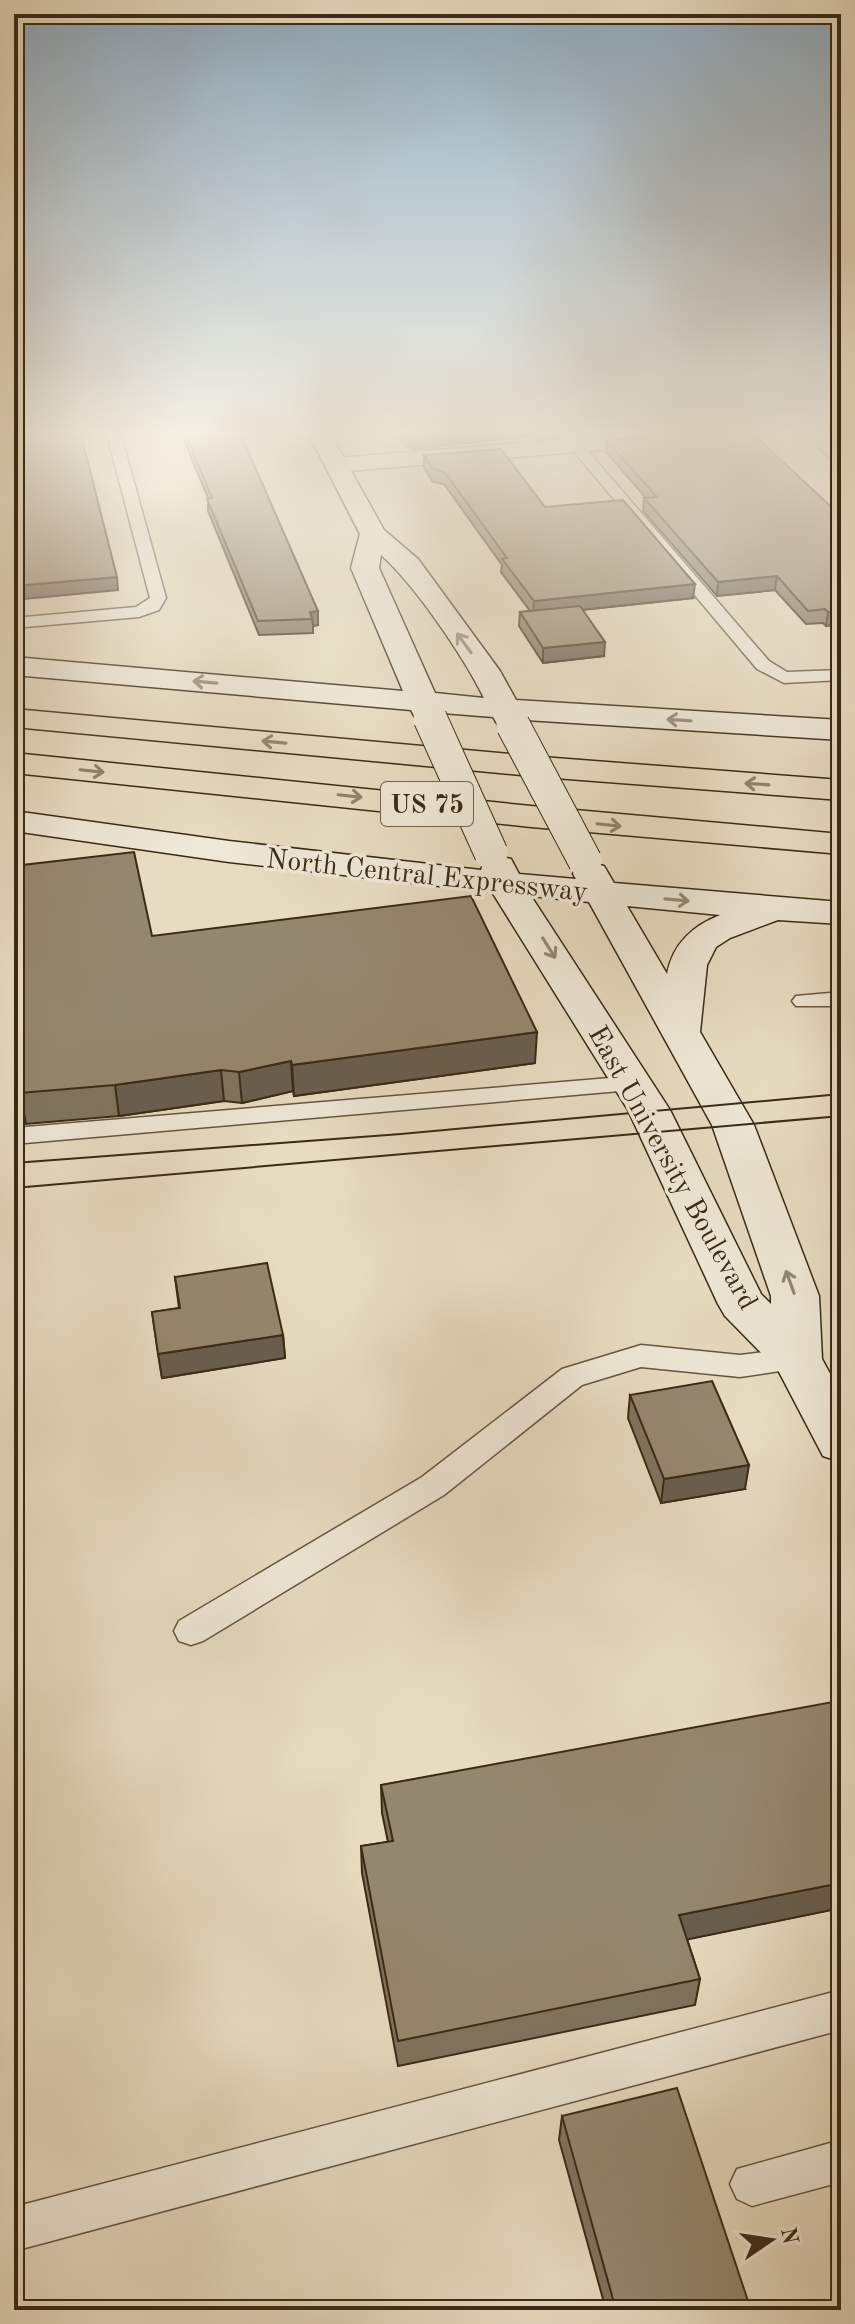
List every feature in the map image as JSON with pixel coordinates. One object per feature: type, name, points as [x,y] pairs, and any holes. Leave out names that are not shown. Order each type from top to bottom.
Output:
[{"type":"highway","name":"US 75","points":[[14,718],[542,767],[839,789]]},
{"type":"highway","name":"US 75","points":[[14,763],[680,832],[841,844]]},
{"type":"street","name":"East University Boulevard","points":[[371,543],[365,568],[498,868],[634,1084],[742,1304],[797,1359],[841,1442]]},
{"type":"street","name":"East University Boulevard","points":[[384,543],[408,565],[489,677],[592,877],[733,1125],[795,1296],[797,1359]]},
{"type":"street","points":[[14,666],[509,717],[841,730]]},
{"type":"street","name":"North Central Expressway","points":[[14,821],[243,855],[498,868],[592,877],[776,909],[841,913]]},
{"type":"street","points":[[681,1031],[685,963],[700,939],[714,929],[776,909]]},
{"type":"lane","points":[[14,623],[139,612],[153,606],[158,598],[143,543]]},
{"type":"lane","points":[[660,543],[763,665],[784,678],[841,675]]},
{"type":"lane","points":[[804,1001],[841,999]]},
{"type":"lane","points":[[14,1136],[634,1084]]},
{"type":"lane","points":[[191,1631],[433,1486],[572,1377],[641,1356],[740,1366],[797,1359]]},
{"type":"lane","points":[[14,2229],[841,2010]]},
{"type":"lane","points":[[752,2184],[841,2161]]},
{"type":"building","points":[[14,543],[108,543],[117,577],[14,586]]},
{"type":"building","points":[[226,543],[288,543],[318,611],[310,612],[312,619],[258,621]]},
{"type":"building","points":[[496,543],[660,543],[695,584],[534,601],[502,559],[507,558]]},
{"type":"building","points":[[684,543],[841,543],[841,611],[808,611],[777,576],[718,582]]},
{"type":"building","points":[[580,606],[605,642],[543,648],[520,612]]},
{"type":"building","points":[[134,852],[152,936],[471,896],[537,1032],[292,1065],[291,1061],[239,1072],[221,1070],[115,1085],[20,1093],[14,1031],[14,866]]},
{"type":"building","points":[[267,1263],[283,1335],[158,1354],[152,1312],[180,1308],[175,1277]]},
{"type":"building","points":[[712,1381],[749,1465],[664,1479],[630,1395]]},
{"type":"building","points":[[838,1701],[841,1707],[841,1883],[679,1915],[700,1979],[398,2041],[361,1846],[393,1841],[381,1785]]},
{"type":"building","points":[[677,2088],[751,2310],[616,2310],[562,2116]]},
{"type":"tram line","points":[[14,1163],[401,1134],[841,1094]]},
{"type":"tram line","points":[[14,1188],[841,1116]]}]
